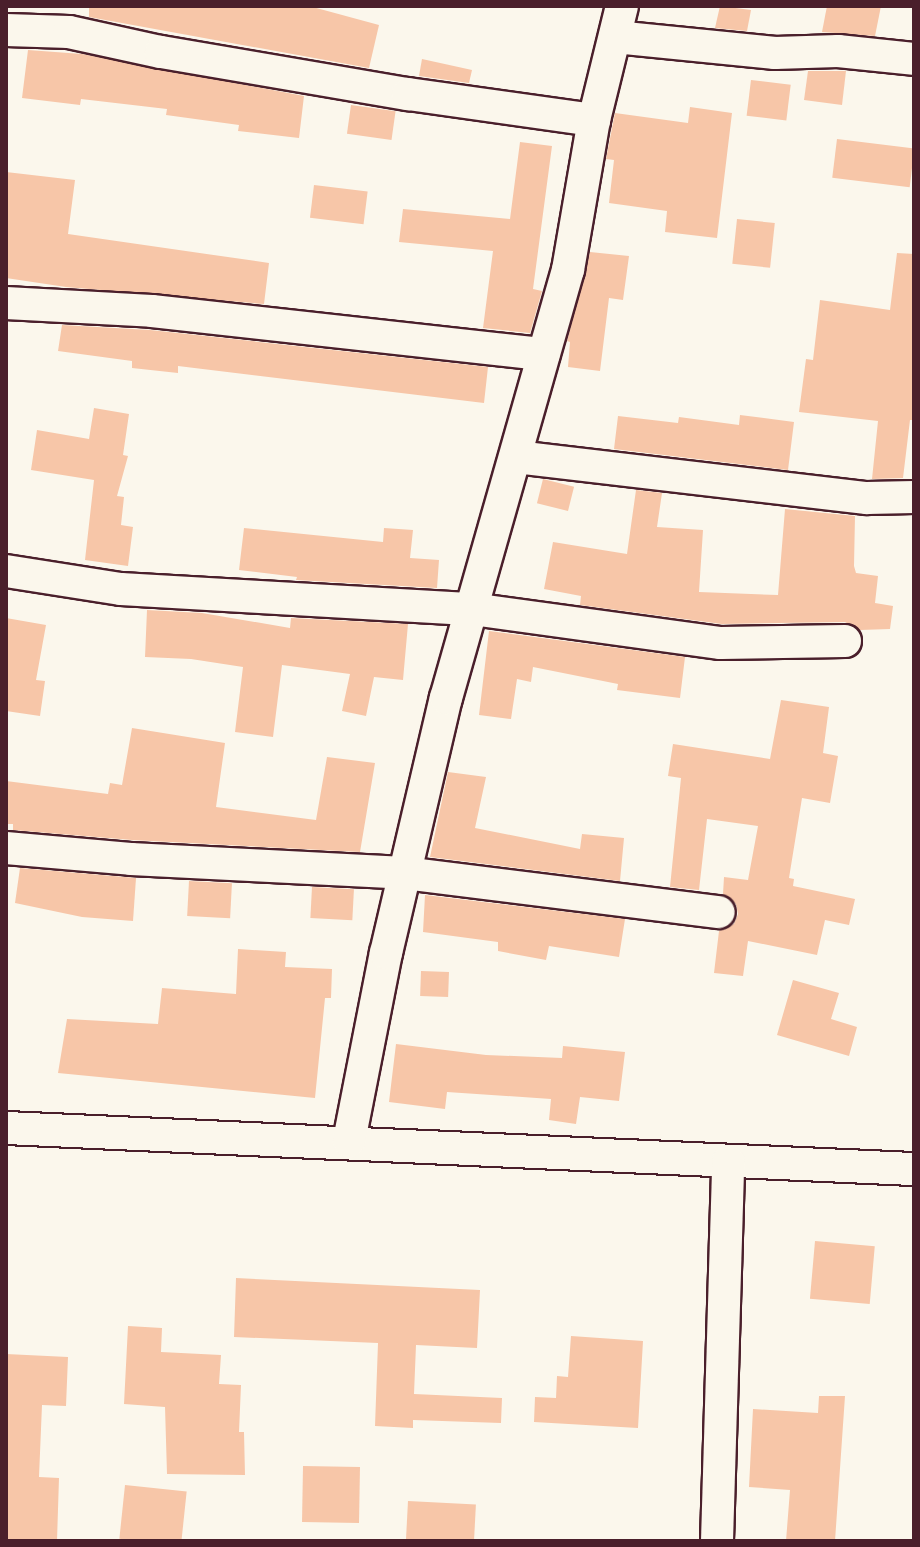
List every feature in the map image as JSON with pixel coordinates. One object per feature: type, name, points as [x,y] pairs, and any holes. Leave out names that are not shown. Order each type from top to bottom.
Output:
[{"type":"street","points":[[349,1141],[405,873],[446,698],[568,270],[594,120],[619,21],[775,53],[913,53]]},
{"type":"street","points":[[6,30],[69,32],[161,52],[408,94],[594,120]]},
{"type":"street","points":[[6,303],[152,311],[544,354]]},
{"type":"street","points":[[516,457],[867,498],[914,497]]},
{"type":"street","points":[[6,571],[121,589],[472,609],[721,643],[845,641]]},
{"type":"street","points":[[6,848],[131,859],[405,873],[719,912]]},
{"type":"street","points":[[6,1128],[349,1141],[914,1169]]},
{"type":"street","points":[[717,1541],[728,1161]]},
{"type":"building","points":[[89,6],[309,6],[379,25],[369,68],[89,17]]},
{"type":"building","points":[[720,6],[751,10],[747,31],[715,28]]},
{"type":"building","points":[[827,6],[881,6],[875,36],[822,32]]},
{"type":"building","points":[[28,50],[82,54],[304,96],[299,138],[238,131],[239,125],[166,115],[167,109],[81,99],[80,105],[22,98]]},
{"type":"building","points":[[422,59],[472,70],[469,83],[419,76]]},
{"type":"building","points":[[808,71],[846,71],[842,105],[804,100]]},
{"type":"building","points":[[751,80],[791,85],[786,121],[747,116]]},
{"type":"building","points":[[351,105],[396,111],[392,140],[347,134]]},
{"type":"building","points":[[690,107],[732,113],[717,238],[665,232],[667,211],[609,203],[614,160],[606,159],[615,113],[688,123]]},
{"type":"building","points":[[837,139],[914,148],[910,187],[832,178]]},
{"type":"building","points":[[520,142],[552,146],[533,289],[542,291],[530,333],[483,328],[493,251],[399,242],[403,209],[510,219]]},
{"type":"building","points":[[6,172],[75,180],[68,234],[269,263],[264,304],[66,287],[6,278]]},
{"type":"building","points":[[314,185],[368,192],[364,224],[310,218]]},
{"type":"building","points":[[737,219],[775,223],[770,268],[732,264]]},
{"type":"building","points":[[590,252],[629,256],[623,300],[609,298],[600,371],[568,367],[570,342],[567,341]]},
{"type":"building","points":[[897,253],[914,254],[914,420],[910,420],[903,478],[872,479],[878,421],[799,412],[806,359],[813,360],[820,300],[890,310]]},
{"type":"building","points":[[62,325],[150,330],[488,367],[484,403],[178,366],[178,373],[132,368],[132,361],[58,351]]},
{"type":"building","points":[[94,408],[129,414],[123,455],[128,456],[117,496],[124,497],[121,525],[133,527],[128,566],[85,560],[94,480],[31,470],[37,430],[89,439]]},
{"type":"building","points":[[740,415],[794,422],[788,470],[614,449],[618,416],[678,423],[679,417],[739,425]]},
{"type":"building","points":[[543,479],[574,487],[568,511],[537,503]]},
{"type":"building","points":[[636,490],[662,493],[657,527],[703,530],[699,592],[778,595],[785,509],[855,516],[856,573],[878,576],[875,603],[893,606],[890,629],[860,630],[845,622],[722,624],[580,605],[581,596],[544,589],[553,542],[627,554]]},
{"type":"building","points":[[244,528],[383,542],[384,528],[413,530],[410,558],[439,560],[437,588],[296,580],[297,577],[239,570]]},
{"type":"building","points":[[147,610],[202,613],[290,628],[291,618],[408,624],[403,680],[374,677],[366,716],[342,711],[350,674],[282,665],[273,737],[235,732],[243,667],[191,659],[145,657]]},
{"type":"building","points":[[6,618],[46,625],[36,680],[45,681],[40,716],[6,711]]},
{"type":"building","points":[[489,631],[685,657],[680,698],[617,690],[618,684],[533,667],[531,682],[517,679],[511,719],[479,715]]},
{"type":"building","points":[[781,700],[829,707],[823,753],[838,756],[830,803],[802,798],[789,878],[794,879],[793,886],[855,899],[849,925],[825,920],[817,955],[748,941],[743,976],[714,973],[719,931],[734,924],[738,914],[736,904],[723,894],[724,877],[748,880],[758,826],[707,819],[699,890],[670,887],[681,778],[668,776],[673,744],[770,759]]},
{"type":"building","points":[[132,728],[225,743],[216,807],[316,820],[327,757],[375,763],[360,852],[132,840],[13,830],[13,824],[6,824],[6,781],[108,794],[110,783],[122,785]]},
{"type":"building","points":[[448,772],[486,777],[475,828],[580,849],[582,834],[624,838],[620,881],[430,857]]},
{"type":"building","points":[[20,868],[136,878],[133,921],[82,917],[15,903]]},
{"type":"building","points":[[189,881],[232,883],[230,918],[187,916]]},
{"type":"building","points":[[312,887],[354,889],[352,920],[310,918]]},
{"type":"building","points":[[425,895],[625,919],[619,957],[549,946],[546,960],[498,951],[498,942],[423,932]]},
{"type":"building","points":[[238,949],[286,952],[285,967],[332,969],[331,998],[325,998],[315,1098],[58,1073],[67,1019],[158,1024],[162,988],[236,994]]},
{"type":"building","points":[[421,971],[449,972],[448,997],[420,996]]},
{"type":"building","points":[[793,980],[839,993],[831,1019],[857,1027],[849,1056],[777,1035]]},
{"type":"building","points":[[396,1044],[486,1055],[562,1058],[563,1046],[625,1052],[619,1101],[580,1097],[576,1124],[549,1120],[551,1099],[447,1092],[445,1109],[389,1102]]},
{"type":"building","points":[[815,1241],[875,1246],[870,1304],[810,1299]]},
{"type":"building","points":[[236,1278],[480,1290],[477,1348],[416,1345],[414,1394],[502,1398],[501,1423],[413,1420],[413,1428],[375,1426],[378,1343],[234,1337]]},
{"type":"building","points":[[128,1326],[162,1328],[161,1352],[221,1355],[219,1384],[241,1385],[239,1432],[244,1432],[245,1475],[167,1474],[165,1407],[124,1404]]},
{"type":"building","points":[[571,1336],[643,1341],[638,1428],[534,1422],[535,1397],[556,1398],[557,1376],[568,1377]]},
{"type":"building","points":[[6,1354],[68,1357],[66,1406],[42,1405],[39,1477],[59,1478],[57,1541],[6,1541]]},
{"type":"building","points":[[819,1396],[845,1396],[835,1541],[786,1541],[790,1490],[749,1487],[753,1409],[818,1413]]},
{"type":"building","points":[[303,1466],[360,1467],[359,1523],[302,1522]]},
{"type":"building","points":[[125,1485],[187,1491],[181,1541],[119,1539]]},
{"type":"building","points":[[408,1501],[476,1505],[474,1541],[406,1541]]}]
